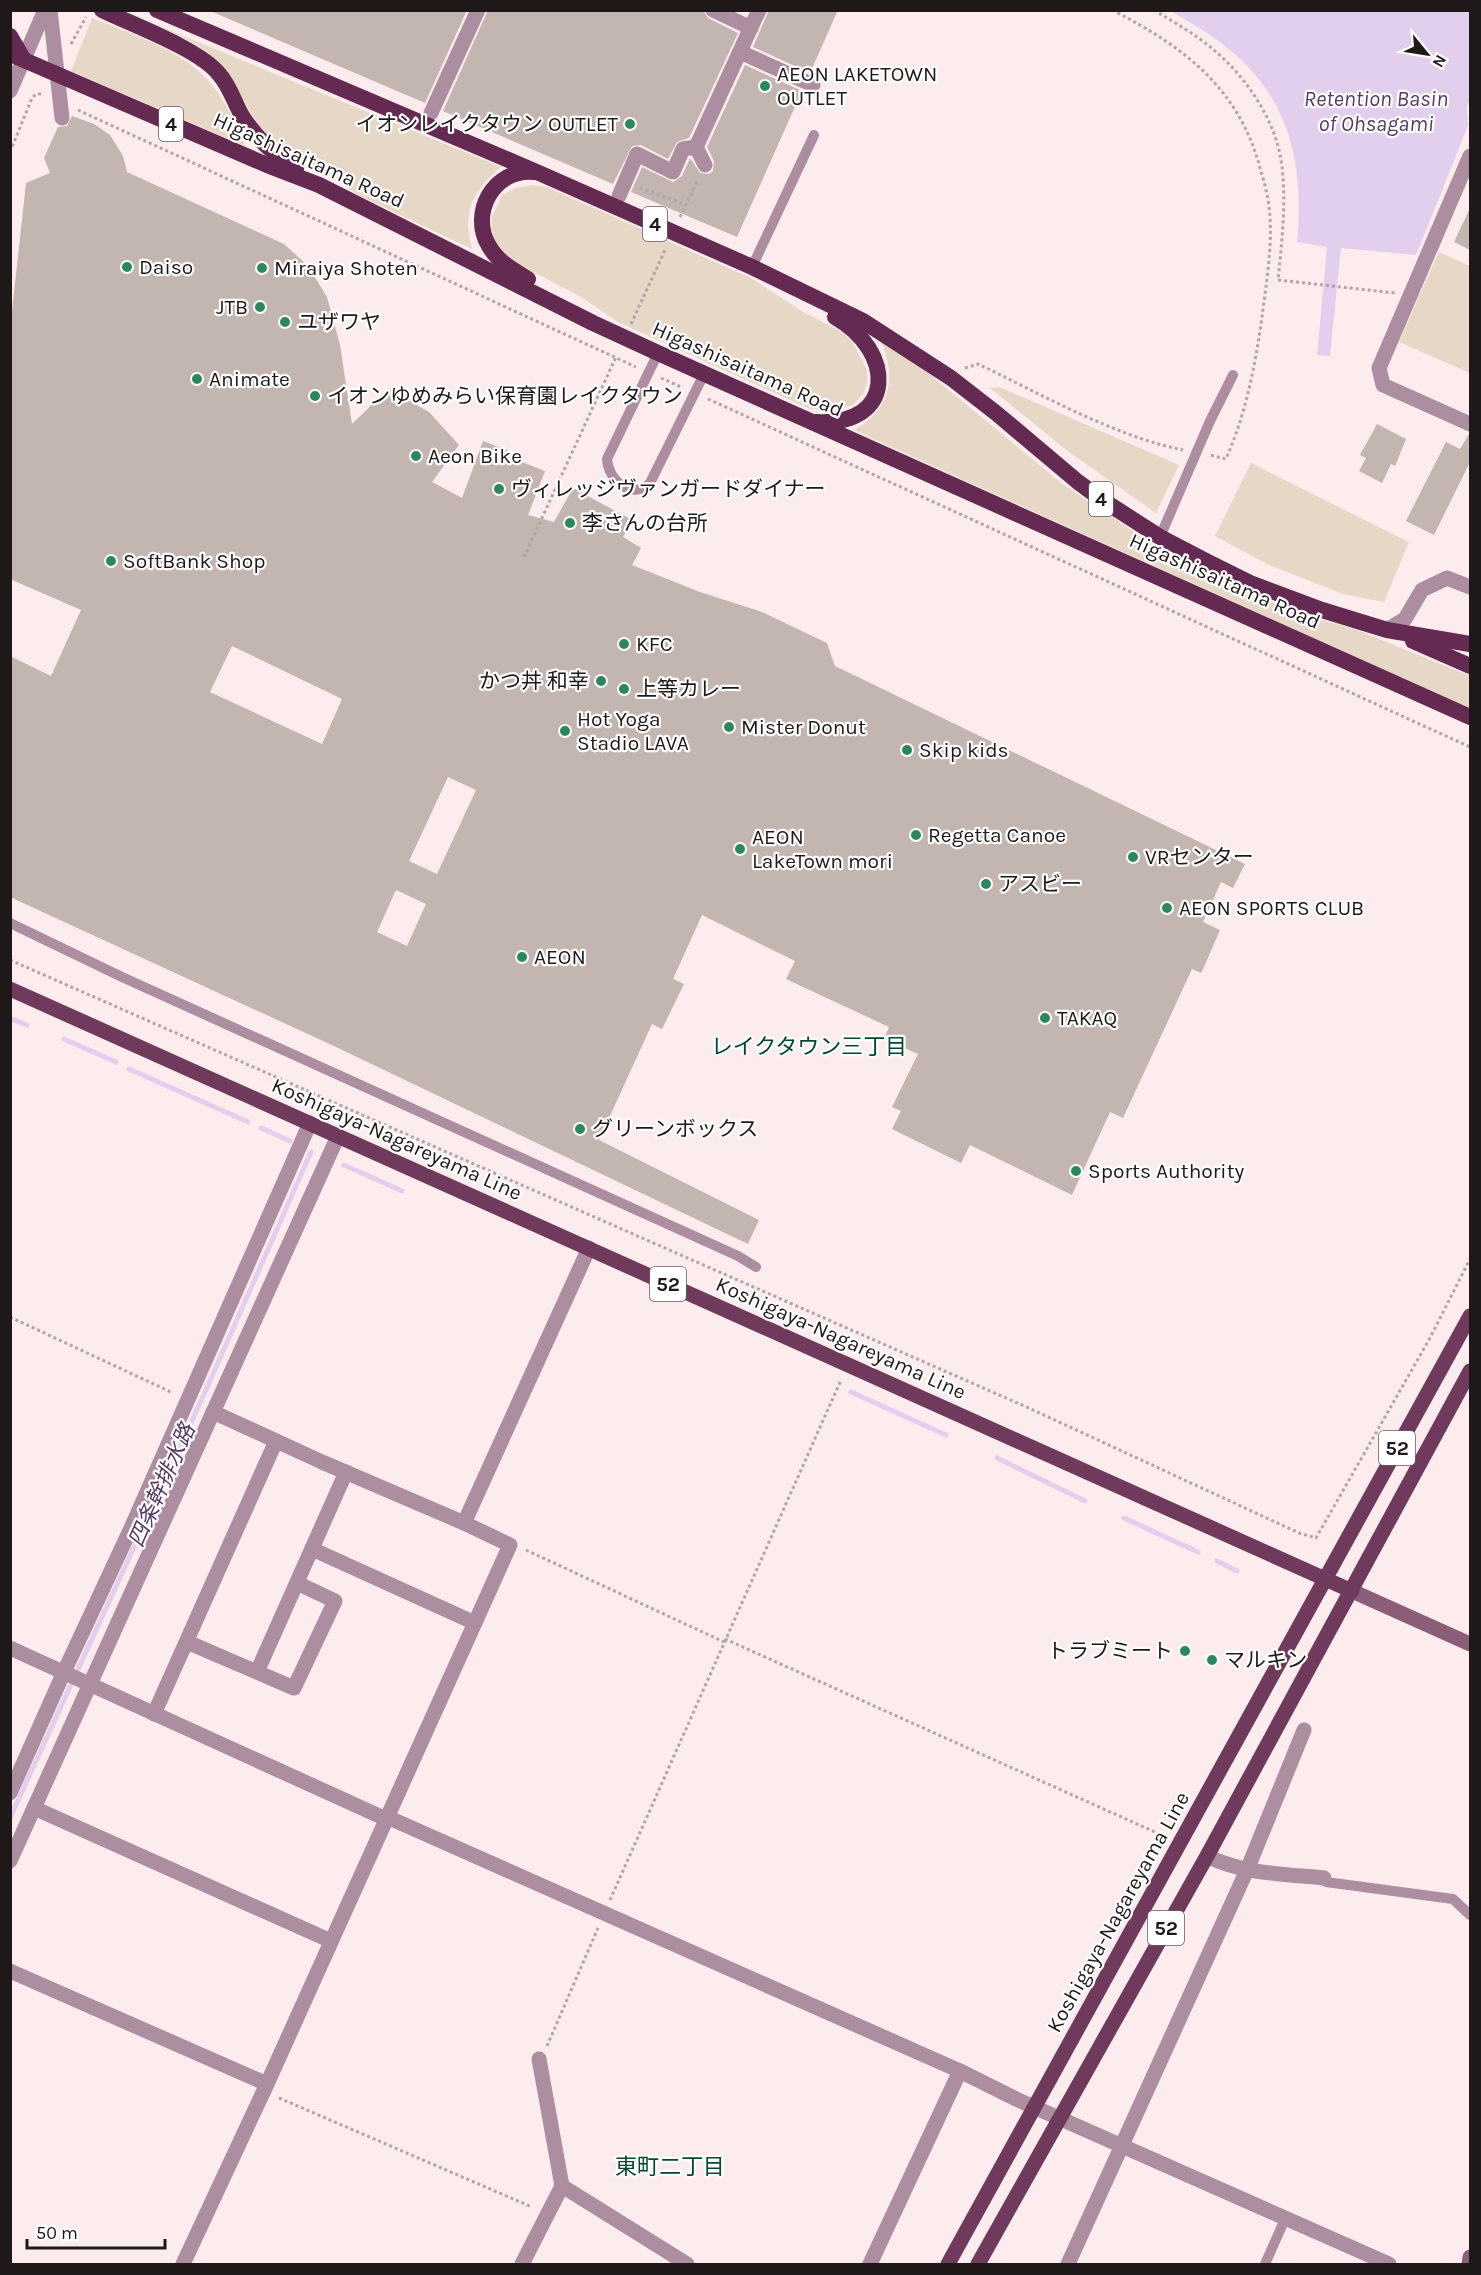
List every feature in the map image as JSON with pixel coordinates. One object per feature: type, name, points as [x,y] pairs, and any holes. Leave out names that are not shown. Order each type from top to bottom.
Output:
[{"type":"highway","name":"Higashisaitama Road","points":[[157,10],[539,173],[772,276],[863,321],[951,378],[1078,482],[1160,537],[1250,583],[1322,610],[1387,630],[1470,644]]},
{"type":"highway","name":"4","points":[[94,14],[189,51],[206,62],[219,73],[240,112],[265,147],[319,185]]},
{"type":"highway","points":[[10,36],[17,57]]},
{"type":"highway","name":"Higashisaitama Road","points":[[17,57],[267,165],[319,185],[593,323],[1470,717]]},
{"type":"highway","name":"4","points":[[539,173],[518,172],[507,177],[494,188],[484,203],[482,213],[485,237],[497,258],[510,268],[566,298],[581,309],[593,323]]},
{"type":"highway","name":"4","points":[[772,276],[816,307],[849,325],[861,335],[875,358],[878,372],[876,392],[865,410],[855,417],[842,421],[810,422]]},
{"type":"highway","name":"4","points":[[1387,630],[1470,666]]},
{"type":"main road","name":"Koshigaya-Nagareyama Line","points":[[10,989],[1352,1591]]},
{"type":"main road","name":"Koshigaya-Nagareyama Line","points":[[948,2265],[1470,1316]]},
{"type":"main road","name":"52","points":[[978,2265],[1207,1856],[1470,1371]]},
{"type":"main road","points":[[1352,1591],[1470,1644]]},
{"type":"main road","points":[[1469,2265],[1470,2257]]},
{"type":"street","points":[[10,91],[17,57],[45,10]]},
{"type":"street","points":[[50,10],[62,118]]},
{"type":"street","points":[[431,113],[478,10]]},
{"type":"street","points":[[713,10],[751,28]]},
{"type":"street","points":[[696,147],[759,10]]},
{"type":"street","points":[[740,52],[813,85]]},
{"type":"street","points":[[696,147],[705,165]]},
{"type":"street","points":[[622,189],[637,154],[673,172],[683,149],[696,147]]},
{"type":"street","points":[[1469,162],[1379,368],[1383,385],[1470,422]]},
{"type":"street","points":[[1387,630],[1405,619],[1422,590],[1447,578],[1470,587]]},
{"type":"street","points":[[10,1861],[34,1808],[76,1678],[132,1526],[310,1123]]},
{"type":"street","points":[[10,1793],[76,1678],[213,1412],[338,1136]]},
{"type":"street","points":[[464,1523],[589,1248]]},
{"type":"street","points":[[183,2265],[510,1545],[213,1412]]},
{"type":"street","points":[[154,1714],[276,1441]]},
{"type":"street","points":[[257,1672],[346,1472]]},
{"type":"street","points":[[312,1549],[475,1623]]},
{"type":"street","points":[[187,1641],[294,1688],[335,1601],[297,1583]]},
{"type":"street","points":[[10,1648],[387,1818],[605,1912],[1389,2265]]},
{"type":"street","points":[[1068,2265],[1247,1870],[1304,1730]]},
{"type":"street","points":[[34,1808],[331,1941]]},
{"type":"street","points":[[1207,1856],[1225,1865],[1247,1870],[1324,1878]]},
{"type":"street","points":[[10,1971],[265,2087]]},
{"type":"street","points":[[522,2265],[562,2186],[539,2059]]},
{"type":"street","points":[[870,2265],[960,2071]]},
{"type":"street","points":[[562,2186],[687,2265]]},
{"type":"lane","points":[[752,267],[814,135]]},
{"type":"lane","points":[[658,353],[607,459],[607,469],[618,484],[639,490],[650,483],[704,374]]},
{"type":"lane","points":[[1160,537],[1196,452],[1233,375]]},
{"type":"lane","points":[[10,923],[122,977],[717,1246],[756,1267]]},
{"type":"lane","points":[[1324,1878],[1326,1882],[1453,1899],[1470,1915]]},
{"type":"lane","points":[[1265,2265],[1286,2219]]},
{"type":"path","points":[[951,378],[961,369],[978,364],[1081,414],[1163,446],[1226,459],[1245,409],[1258,350],[1267,280],[1270,219],[1268,196],[1251,139],[1229,99],[1215,81],[1180,51],[1112,10]]},
{"type":"path","points":[[1154,10],[1217,52],[1258,101],[1272,129],[1281,159],[1284,189],[1278,280],[1412,295]]},
{"type":"path","points":[[70,46],[94,14]]},
{"type":"path","points":[[10,152],[32,98],[36,94],[44,94]]},
{"type":"path","points":[[76,109],[1470,747]]},
{"type":"path","points":[[676,227],[705,165]]},
{"type":"path","points":[[622,189],[686,206]]},
{"type":"path","points":[[627,333],[666,248]]},
{"type":"path","points":[[524,557],[617,354]]},
{"type":"path","points":[[10,960],[1020,1404],[1299,1533],[1316,1538],[1430,1338],[1470,1259]]},
{"type":"path","points":[[10,1317],[187,1400]]},
{"type":"path","points":[[539,2059],[544,2053],[724,1640],[848,1365]]},
{"type":"path","points":[[510,1545],[519,1546],[1181,1844]]},
{"type":"path","points":[[265,2087],[547,2214]]},
{"type":"shaded area","points":[[130,14],[501,167],[483,185],[472,203],[468,224],[472,249],[362,197],[320,170],[278,149],[268,141],[231,79],[213,57],[186,39],[130,16]]},
{"type":"shaded area","points":[[92,18],[145,39],[180,57],[195,68],[220,96],[245,146],[71,71]]},
{"type":"shaded area","points":[[531,185],[547,187],[751,278],[805,313],[840,331],[852,341],[867,370],[867,383],[863,394],[853,405],[840,409],[810,409],[618,322],[581,297],[513,261],[496,243],[492,230],[492,217],[502,195],[516,188]]},
{"type":"shaded area","points":[[1439,252],[1470,266],[1470,373],[1399,342]]},
{"type":"shaded area","points":[[880,340],[928,373],[1060,482],[1152,544],[1268,601],[1357,630],[1470,676],[1470,709],[854,430],[876,412],[887,391],[889,367]]},
{"type":"shaded area","points":[[999,387],[1179,465],[1156,513],[1069,452],[990,388]]},
{"type":"shaded area","points":[[1251,463],[1409,542],[1384,602],[1343,594],[1267,564],[1215,536]]},
{"type":"water","name":"Retention Basin of Ohsagami","points":[[1170,11],[1470,11],[1468,126],[1416,255],[1341,248],[1330,356],[1317,355],[1327,247],[1297,242],[1299,214],[1295,162],[1280,114],[1268,91],[1231,51],[1209,34]]},
{"type":"building","points":[[208,10],[467,10],[425,103]]},
{"type":"building","points":[[488,10],[703,10],[708,18],[738,33],[689,138],[677,142],[668,159],[641,145],[632,146],[613,184],[443,111]]},
{"type":"building","points":[[769,10],[838,10],[810,73],[753,47]]},
{"type":"building","points":[[745,65],[802,91],[737,237],[631,192],[642,167],[673,182],[682,176],[690,158],[700,173],[709,174],[713,171],[714,161],[707,147]]},
{"type":"building","points":[[72,116],[94,124],[110,135],[123,156],[127,172],[284,244],[308,266],[327,297],[340,345],[352,424],[388,389],[429,412],[459,445],[432,482],[462,498],[483,441],[509,451],[507,456],[545,471],[528,515],[554,522],[573,488],[632,520],[623,537],[641,548],[632,565],[700,592],[762,612],[827,643],[835,666],[1245,864],[1233,888],[1221,882],[1203,922],[1220,930],[1204,967],[1201,973],[1192,969],[1123,1118],[1110,1112],[1072,1195],[970,1145],[961,1163],[892,1129],[901,1111],[892,1107],[918,1054],[884,1039],[889,1027],[786,979],[795,961],[702,915],[673,979],[684,984],[662,1029],[652,1024],[599,1140],[759,1220],[748,1244],[334,1046],[10,897],[10,656],[51,676],[81,610],[10,579],[10,329],[26,183],[50,173],[44,158],[58,127],[67,126]],"holes":[[[232,646],[342,699],[322,744],[210,692]],[[448,777],[476,790],[437,874],[409,861]],[[396,890],[426,904],[407,946],[377,932]]]},
{"type":"building","points":[[1470,208],[1470,250],[1454,242]]},
{"type":"building","points":[[1377,424],[1406,439],[1395,466],[1391,464],[1382,483],[1359,471],[1366,458],[1360,455]]},
{"type":"building","points":[[1469,434],[1470,462],[1434,535],[1406,521],[1446,442],[1460,449]]},
{"type":"waterway","points":[[12,1019],[27,1025]]},
{"type":"waterway","points":[[64,1039],[116,1062]]},
{"type":"waterway","points":[[129,1069],[248,1122]]},
{"type":"waterway","points":[[261,1128],[290,1141]]},
{"type":"waterway","name":"四条幹排水路","points":[[10,1818],[206,1390],[311,1152]]},
{"type":"waterway","points":[[344,1165],[402,1191]]},
{"type":"waterway","points":[[851,1392],[946,1435]]},
{"type":"waterway","points":[[997,1458],[1085,1501]]},
{"type":"waterway","points":[[1124,1518],[1198,1552]]},
{"type":"waterway","points":[[1217,1561],[1237,1571]]},
{"type":"place","name":"AEON LAKETOWN OUTLET","points":[[765,86]]},
{"type":"place","name":"イオンレイクタウン OUTLET","points":[[630,124]]},
{"type":"place","name":"Daiso","points":[[127,267]]},
{"type":"place","name":"Miraiya Shoten","points":[[262,268]]},
{"type":"place","name":"JTB","points":[[260,307]]},
{"type":"place","name":"ユザワヤ","points":[[285,322]]},
{"type":"place","name":"Animate","points":[[197,379]]},
{"type":"place","name":"イオンゆめみらい保育園レイクタウン","points":[[315,396]]},
{"type":"place","name":"Aeon Bike","points":[[416,456]]},
{"type":"place","name":"ヴィレッジヴァンガードダイナー","points":[[499,489]]},
{"type":"place","name":"李さんの台所","points":[[570,523]]},
{"type":"place","name":"SoftBank Shop","points":[[111,561]]},
{"type":"place","name":"KFC","points":[[624,644]]},
{"type":"place","name":"かつ丼 和幸","points":[[601,681]]},
{"type":"place","name":"上等カレー","points":[[624,689]]},
{"type":"place","name":"Mister Donut","points":[[729,727]]},
{"type":"place","name":"Hot Yoga Stadio LAVA","points":[[565,731]]},
{"type":"place","name":"Skip kids","points":[[907,750]]},
{"type":"place","name":"Regetta Canoe","points":[[916,835]]},
{"type":"place","name":"AEON LakeTown mori","points":[[740,849]]},
{"type":"place","name":"VRセンター","points":[[1133,857]]},
{"type":"place","name":"アスビー","points":[[986,884]]},
{"type":"place","name":"AEON SPORTS CLUB","points":[[1167,908]]},
{"type":"place","name":"AEON","points":[[522,957]]},
{"type":"place","name":"TAKAQ","points":[[1045,1018]]},
{"type":"place","name":"グリーンボックス","points":[[580,1129]]},
{"type":"place","name":"Sports Authority","points":[[1076,1171]]},
{"type":"place","name":"トラブミート","points":[[1185,1651]]},
{"type":"place","name":"マルキン","points":[[1212,1660]]},
{"type":"district","name":"レイクタウン三丁目","points":[[809,1046]]},
{"type":"district","name":"東町二丁目","points":[[670,2166]]}]
